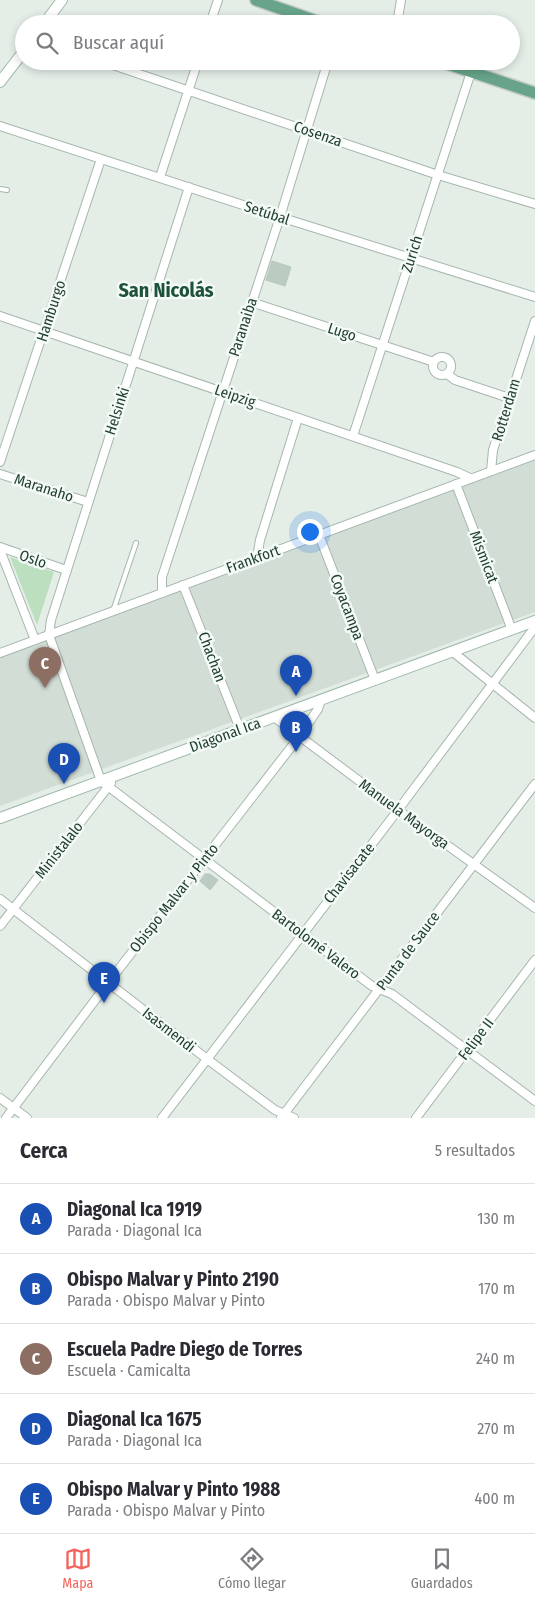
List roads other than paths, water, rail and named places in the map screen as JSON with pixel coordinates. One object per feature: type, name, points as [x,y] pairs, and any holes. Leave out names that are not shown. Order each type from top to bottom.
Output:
[{"type":"main road","points":[[51,15],[62,0]]},
{"type":"main road","points":[[256,0],[300,15]]},
{"type":"main road","points":[[0,81],[15,62]]},
{"type":"main road","points":[[465,70],[535,93]]},
{"type":"main road","name":"Diagonal Ica","points":[[0,818],[104,784],[119,774],[535,621]]},
{"type":"street","points":[[213,15],[218,0]]},
{"type":"street","points":[[398,15],[401,0]]},
{"type":"street","name":"Cosenza","points":[[129,70],[438,175],[535,204]]},
{"type":"street","points":[[160,177],[195,70]]},
{"type":"street","name":"Paranaiba","points":[[162,593],[162,577],[280,217],[325,70]]},
{"type":"street","name":"Zurich","points":[[353,436],[471,72]]},
{"type":"street","name":"Setúbal","points":[[0,126],[189,188],[535,297]]},
{"type":"street","name":"Hamburgo","points":[[0,462],[101,159]]},
{"type":"street","name":"Helsinki","points":[[49,635],[51,620],[66,570],[189,188]]},
{"type":"street","name":"Lugo","points":[[251,302],[434,362]]},
{"type":"street","name":"Leipzig","points":[[0,316],[353,436],[470,478]]},
{"type":"street","name":"Rotterdam","points":[[491,471],[493,450],[535,321]]},
{"type":"street","name":"Lugo","points":[[441,357],[449,360],[451,369],[447,374],[441,375],[436,373],[433,368],[434,362],[441,357]]},
{"type":"street","name":"Lugo","points":[[447,374],[455,380],[509,398]]},
{"type":"street","points":[[256,558],[298,418]]},
{"type":"street","name":"Frankfort","points":[[0,653],[535,455]]},
{"type":"street","name":"Maranaho","points":[[0,474],[88,502]]},
{"type":"street","name":"Mismicat","points":[[456,484],[512,630]]},
{"type":"street","name":"Coyacampa","points":[[319,535],[374,680]]},
{"type":"street","points":[[0,548],[36,640]]},
{"type":"street","name":"Oslo","points":[[0,548],[66,570]]},
{"type":"street","name":"Chachan","points":[[183,585],[240,730]]},
{"type":"street","name":"Chavisacate","points":[[162,1118],[398,810],[535,627]]},
{"type":"street","points":[[49,635],[104,784]]},
{"type":"street","points":[[452,652],[535,718]]},
{"type":"street","name":"Obispo Malvar y Pinto","points":[[6,1118],[299,737],[318,709],[321,700]]},
{"type":"street","name":"Manuela Mayorga","points":[[274,717],[398,810],[535,908]]},
{"type":"street","name":"Bartolomé Valero","points":[[104,784],[372,986],[392,994],[535,1101]]},
{"type":"street","name":"Ministalalo","points":[[0,926],[104,784]]},
{"type":"street","name":"Punta de Sauce","points":[[283,1116],[535,784]]},
{"type":"street","name":"Isasmendi","points":[[0,899],[283,1116],[294,1118]]},
{"type":"street","name":"Felipe II","points":[[416,1118],[535,960]]},
{"type":"street","points":[[0,1098],[27,1118]]},
{"type":"lane","points":[[0,189],[7,190]]},
{"type":"lane","points":[[114,611],[136,543]]},
{"type":"place","name":"Escuela Padre Diego de Torres","points":[[45,688]]},
{"type":"place","name":"Diagonal Ica 1919","points":[[296,696]]},
{"type":"place","name":"Obispo Malvar y Pinto 2190","points":[[296,752]]},
{"type":"place","name":"Diagonal Ica 1675","points":[[64,784]]},
{"type":"place","name":"Obispo Malvar y Pinto 1988","points":[[104,1003]]},
{"type":"district","name":"San Nicolás","points":[[166,290]]}]
